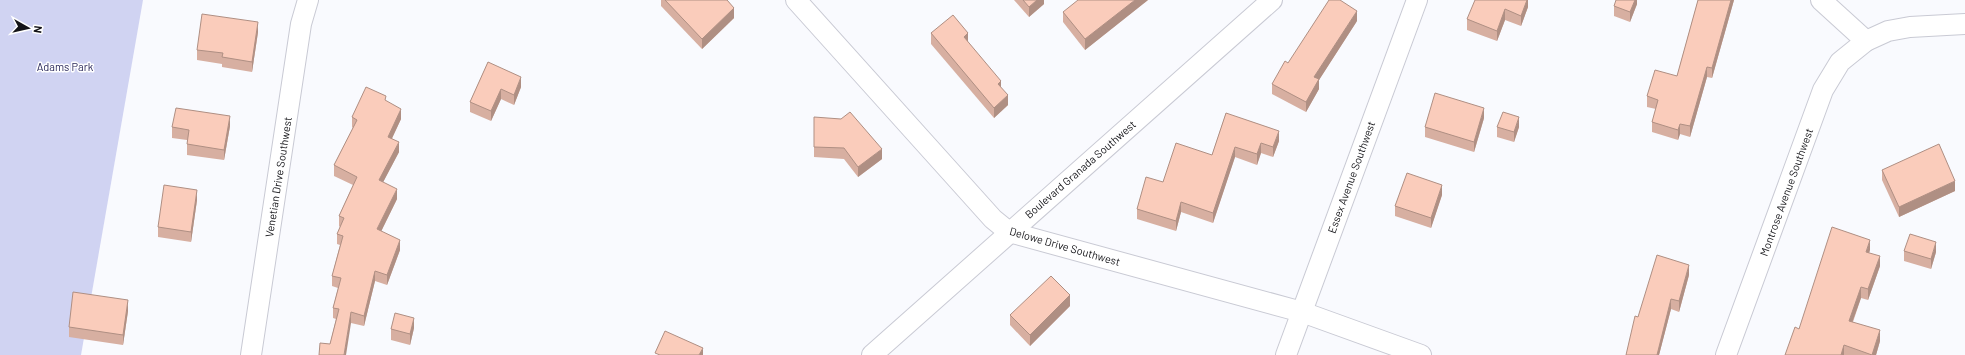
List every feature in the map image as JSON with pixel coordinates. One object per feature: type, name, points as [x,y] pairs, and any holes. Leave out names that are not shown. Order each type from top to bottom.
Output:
[{"type":"street","name":"Venetian Drive Southwest","points":[[252,355],[301,24],[308,0]]},
{"type":"street","name":"Delowe Drive Southwest","points":[[796,0],[993,220],[1009,232],[1302,312],[1421,355]]},
{"type":"street","name":"Boulevard Granada Southwest","points":[[872,355],[1272,0]]},
{"type":"street","name":"Essex Avenue Southwest","points":[[1286,355],[1417,0]]},
{"type":"street","points":[[1821,0],[1866,41]]},
{"type":"street","name":"Montrose Avenue Southwest","points":[[1726,355],[1823,90],[1840,62],[1866,41],[1888,31],[1910,27],[1965,24]]},
{"type":"green space","name":"Adams Park","points":[[0,0],[143,0],[81,355],[0,355]]},
{"type":"building","points":[[665,0],[727,0],[734,8],[702,39]]},
{"type":"building","points":[[1023,0],[1037,0],[1029,7]]},
{"type":"building","points":[[1078,0],[1135,0],[1085,39],[1063,12]]},
{"type":"building","points":[[1329,0],[1340,0],[1357,11],[1314,77],[1319,79],[1306,102],[1272,84],[1285,61],[1288,63]]},
{"type":"building","points":[[1475,0],[1527,0],[1521,16],[1505,9],[1497,31],[1467,19]]},
{"type":"building","points":[[1616,0],[1635,0],[1630,12],[1614,6]]},
{"type":"building","points":[[1698,0],[1731,0],[1712,68],[1707,67],[1690,126],[1680,124],[1678,130],[1652,122],[1658,100],[1647,96],[1655,70],[1677,76]]},
{"type":"building","points":[[202,14],[258,22],[252,62],[222,57],[223,53],[197,50]]},
{"type":"building","points":[[953,15],[968,33],[964,37],[1001,81],[998,84],[1008,95],[994,108],[931,33]]},
{"type":"building","points":[[488,62],[521,77],[514,95],[501,89],[491,111],[470,102]]},
{"type":"building","points":[[366,87],[386,96],[385,100],[401,109],[388,137],[399,142],[379,180],[397,189],[377,229],[400,240],[387,275],[375,271],[364,316],[351,312],[344,355],[319,355],[320,343],[330,344],[339,309],[333,308],[341,278],[332,276],[343,236],[337,234],[344,218],[339,216],[357,177],[334,165],[357,120],[352,117]]},
{"type":"building","points":[[1435,93],[1484,108],[1474,142],[1425,127]]},
{"type":"building","points":[[176,108],[230,116],[224,150],[187,144],[189,130],[172,127]]},
{"type":"building","points":[[850,112],[882,149],[858,167],[844,148],[814,147],[814,117],[841,119]]},
{"type":"building","points":[[1503,112],[1519,117],[1514,132],[1497,127]]},
{"type":"building","points":[[1226,113],[1279,131],[1273,147],[1261,143],[1257,154],[1235,147],[1213,213],[1181,202],[1176,221],[1137,209],[1146,177],[1163,182],[1176,143],[1212,155]]},
{"type":"building","points":[[1939,144],[1955,181],[1899,207],[1882,170]]},
{"type":"building","points":[[1407,173],[1442,185],[1431,218],[1395,206]]},
{"type":"building","points":[[164,185],[197,190],[191,232],[158,227]]},
{"type":"building","points":[[1832,227],[1870,240],[1866,252],[1880,256],[1868,289],[1861,287],[1849,321],[1880,330],[1872,355],[1844,345],[1841,355],[1785,355],[1795,327],[1799,329]]},
{"type":"building","points":[[1910,234],[1936,242],[1931,259],[1904,251]]},
{"type":"building","points":[[1657,255],[1689,265],[1679,301],[1671,299],[1657,355],[1626,355],[1635,316],[1638,317]]},
{"type":"building","points":[[1051,276],[1070,295],[1030,335],[1010,315]]},
{"type":"building","points":[[73,292],[128,300],[123,335],[69,327]]},
{"type":"building","points":[[395,313],[414,318],[410,334],[391,329]]},
{"type":"building","points":[[665,331],[703,348],[699,355],[660,355],[655,353]]}]
